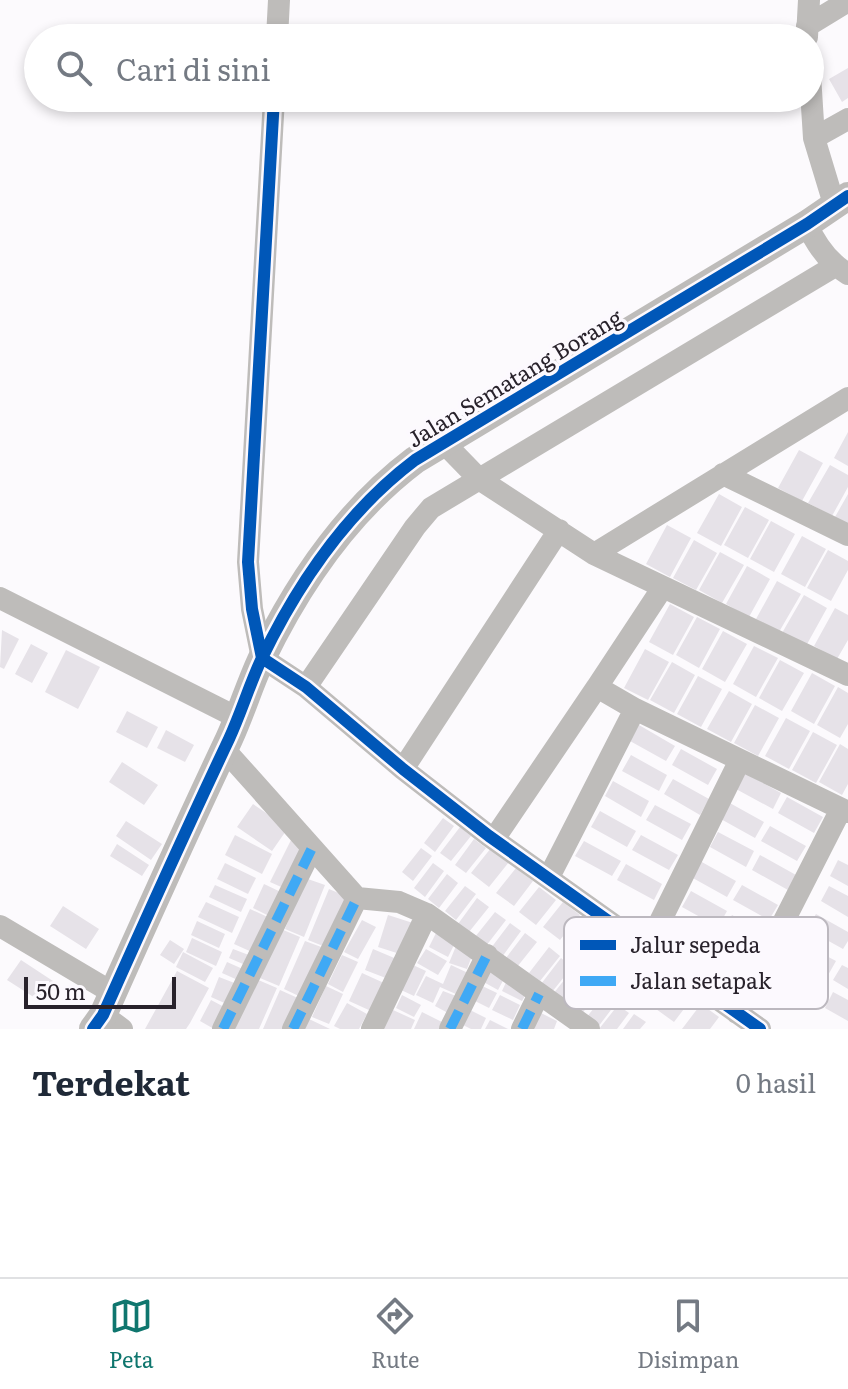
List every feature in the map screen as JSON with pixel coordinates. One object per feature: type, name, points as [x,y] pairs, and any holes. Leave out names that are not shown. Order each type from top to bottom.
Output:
[{"type":"street","points":[[278,24],[279,0]]},
{"type":"street","points":[[808,24],[809,0]]},
{"type":"street","points":[[818,24],[848,1]]},
{"type":"street","points":[[273,112],[248,562],[252,609],[262,658],[306,687],[403,769],[494,839],[604,917]]},
{"type":"street","points":[[814,112],[817,149],[837,198]]},
{"type":"street","points":[[817,149],[848,119]]},
{"type":"street","name":"Jalan Sematang Borang","points":[[108,1016],[262,658],[310,573],[344,526],[386,482],[444,443],[807,224],[837,198]]},
{"type":"street","points":[[306,687],[431,508],[841,270],[815,242],[807,224]]},
{"type":"street","points":[[594,554],[848,398]]},
{"type":"street","points":[[444,443],[479,479],[594,554],[848,675]]},
{"type":"street","points":[[723,474],[848,535]]},
{"type":"street","points":[[403,769],[559,530]]},
{"type":"street","points":[[494,839],[663,587]]},
{"type":"street","points":[[0,598],[236,717]]},
{"type":"street","points":[[597,687],[635,709],[845,811],[788,917]]},
{"type":"street","points":[[549,877],[635,709]]},
{"type":"street","points":[[224,749],[357,898],[399,902],[427,914],[589,1029]]},
{"type":"street","points":[[662,917],[740,760]]},
{"type":"street","points":[[223,1029],[312,848]]},
{"type":"street","points":[[293,1029],[357,898]]},
{"type":"street","points":[[372,1029],[427,914]]},
{"type":"street","points":[[0,926],[108,1016]]},
{"type":"street","points":[[450,1029],[487,955]]},
{"type":"street","points":[[522,1029],[539,994]]},
{"type":"street","points":[[731,1009],[760,1029]]},
{"type":"street","points":[[737,1013],[739,1009]]},
{"type":"building","points":[[848,68],[848,98],[842,102],[829,79]]},
{"type":"building","points":[[848,432],[848,466],[834,458]]},
{"type":"building","points":[[799,450],[823,463],[802,501],[778,488]]},
{"type":"building","points":[[830,465],[848,475],[848,487],[832,516],[808,503]]},
{"type":"building","points":[[719,494],[742,507],[721,546],[697,533]]},
{"type":"building","points":[[848,494],[848,524],[835,517]]},
{"type":"building","points":[[745,507],[769,520],[748,558],[724,545]]},
{"type":"building","points":[[771,521],[795,534],[774,572],[750,559]]},
{"type":"building","points":[[667,525],[691,538],[670,577],[646,564]]},
{"type":"building","points":[[802,536],[826,549],[805,587],[781,574]]},
{"type":"building","points":[[694,540],[717,553],[696,590],[673,578]]},
{"type":"building","points":[[828,550],[848,561],[848,570],[831,601],[807,588]]},
{"type":"building","points":[[720,552],[744,565],[722,603],[699,590]]},
{"type":"building","points":[[747,566],[770,579],[749,617],[726,604]]},
{"type":"building","points":[[777,581],[801,594],[779,632],[756,619]]},
{"type":"building","points":[[804,595],[827,608],[806,646],[782,633]]},
{"type":"building","points":[[670,604],[694,617],[673,655],[649,642]]},
{"type":"building","points":[[835,608],[848,615],[848,640],[837,659],[814,646]]},
{"type":"building","points":[[697,617],[720,629],[699,668],[676,655]]},
{"type":"building","points":[[2,630],[19,639],[4,669],[0,667]]},
{"type":"building","points":[[723,631],[747,644],[725,682],[702,669]]},
{"type":"building","points":[[31,644],[48,653],[32,683],[15,674]]},
{"type":"building","points":[[754,646],[778,658],[756,697],[733,684]]},
{"type":"building","points":[[645,649],[669,662],[648,700],[624,688]]},
{"type":"building","points":[[66,650],[100,667],[78,709],[45,692]]},
{"type":"building","points":[[780,660],[804,673],[782,711],[759,698]]},
{"type":"building","points":[[672,662],[695,675],[674,713],[650,700]]},
{"type":"building","points":[[812,673],[835,686],[814,724],[791,711]]},
{"type":"building","points":[[698,676],[722,689],[701,727],[677,714]]},
{"type":"building","points":[[838,687],[848,693],[848,724],[840,738],[817,725]]},
{"type":"building","points":[[729,691],[752,704],[731,742],[707,729]]},
{"type":"building","points":[[755,705],[779,718],[758,756],[734,743]]},
{"type":"building","points":[[127,711],[158,727],[147,748],[116,732]]},
{"type":"building","points":[[786,718],[810,731],[789,769],[765,756]]},
{"type":"building","points":[[639,725],[675,746],[666,761],[630,741]]},
{"type":"building","points":[[166,730],[194,745],[185,762],[157,748]]},
{"type":"building","points":[[813,732],[837,745],[816,783],[792,770]]},
{"type":"building","points":[[840,744],[848,749],[848,784],[842,795],[819,782]]},
{"type":"building","points":[[681,749],[717,769],[708,785],[672,765]]},
{"type":"building","points":[[631,755],[667,775],[659,791],[622,771]]},
{"type":"building","points":[[122,762],[158,785],[144,805],[109,782]]},
{"type":"building","points":[[745,773],[781,793],[773,809],[736,789]]},
{"type":"building","points":[[673,779],[709,799],[700,815],[664,794]]},
{"type":"building","points":[[613,781],[649,801],[641,817],[605,796]]},
{"type":"building","points":[[787,797],[823,817],[814,833],[778,813]]},
{"type":"building","points":[[728,802],[764,822],[755,838],[719,818]]},
{"type":"building","points":[[253,804],[288,828],[272,851],[237,827]]},
{"type":"building","points":[[655,805],[691,824],[682,840],[646,820]]},
{"type":"building","points":[[600,811],[636,831],[627,847],[591,827]]},
{"type":"building","points":[[443,818],[454,826],[435,852],[424,843]]},
{"type":"building","points":[[126,821],[162,844],[151,860],[116,836]]},
{"type":"building","points":[[770,826],[806,846],[797,861],[761,841]]},
{"type":"building","points":[[460,827],[471,836],[451,861],[440,853]]},
{"type":"building","points":[[718,832],[754,851],[746,867],[710,847]]},
{"type":"building","points":[[235,835],[272,854],[262,874],[225,855]]},
{"type":"building","points":[[641,835],[678,855],[669,870],[632,850]]},
{"type":"building","points":[[292,838],[309,846],[288,890],[270,882]]},
{"type":"building","points":[[474,839],[486,848],[466,873],[455,865]]},
{"type":"building","points":[[584,841],[621,861],[612,876],[575,856]]},
{"type":"building","points":[[117,844],[149,865],[142,876],[110,856]]},
{"type":"building","points":[[421,848],[432,856],[413,881],[402,872]]},
{"type":"building","points":[[491,848],[509,862],[489,887],[471,873]]},
{"type":"building","points":[[760,855],[796,875],[788,890],[752,870]]},
{"type":"building","points":[[838,860],[848,865],[848,886],[830,876]]},
{"type":"building","points":[[700,861],[736,881],[727,897],[691,877]]},
{"type":"building","points":[[225,863],[256,878],[248,894],[217,879]]},
{"type":"building","points":[[433,863],[444,871],[425,897],[414,888]]},
{"type":"building","points":[[626,864],[662,884],[654,900],[617,880]]},
{"type":"building","points":[[516,868],[533,881],[514,906],[496,893]]},
{"type":"building","points":[[447,874],[458,883],[439,908],[428,899]]},
{"type":"building","points":[[305,878],[325,885],[304,937],[285,929]]},
{"type":"building","points":[[264,884],[285,894],[273,918],[253,908]]},
{"type":"building","points":[[215,885],[247,899],[241,912],[209,897]]},
{"type":"building","points":[[742,885],[778,905],[771,917],[764,917],[733,900]]},
{"type":"building","points":[[465,886],[476,894],[456,920],[445,911]]},
{"type":"building","points":[[829,886],[848,896],[848,917],[821,901]]},
{"type":"building","points":[[539,887],[556,900],[536,925],[519,912]]},
{"type":"building","points":[[329,889],[348,897],[328,948],[308,940]]},
{"type":"building","points":[[691,891],[727,911],[724,917],[700,917],[682,907]]},
{"type":"building","points":[[477,898],[489,907],[469,932],[458,924]]},
{"type":"building","points":[[206,902],[239,917],[232,933],[198,917]]},
{"type":"building","points":[[563,902],[580,915],[564,917],[564,935],[560,940],[543,927]]},
{"type":"building","points":[[63,906],[99,929],[86,949],[50,926]]},
{"type":"building","points":[[250,909],[270,918],[254,953],[234,944]]},
{"type":"building","points":[[495,912],[506,920],[486,946],[475,937]]},
{"type":"building","points":[[388,915],[413,923],[403,955],[378,947]]},
{"type":"building","points":[[362,920],[376,927],[358,959],[344,952]]},
{"type":"building","points":[[197,921],[225,934],[219,948],[191,935]]},
{"type":"building","points":[[828,921],[848,932],[848,941],[843,949],[828,941]]},
{"type":"building","points":[[510,923],[521,931],[502,957],[491,948]]},
{"type":"building","points":[[281,929],[300,937],[279,986],[260,978]]},
{"type":"building","points":[[437,931],[456,941],[448,957],[429,947]]},
{"type":"building","points":[[525,933],[537,942],[517,967],[506,958]]},
{"type":"building","points":[[192,938],[222,952],[216,966],[186,952]]},
{"type":"building","points":[[170,940],[184,949],[174,964],[160,955]]},
{"type":"building","points":[[305,941],[324,948],[303,998],[284,989]]},
{"type":"building","points":[[456,946],[473,953],[467,969],[449,963]]},
{"type":"building","points":[[549,947],[560,956],[540,981],[529,973]]},
{"type":"building","points":[[233,949],[254,957],[250,967],[229,958]]},
{"type":"building","points":[[373,949],[399,960],[391,980],[365,970]]},
{"type":"building","points":[[426,949],[447,961],[438,975],[417,963]]},
{"type":"building","points":[[183,952],[213,968],[205,982],[176,967]]},
{"type":"building","points":[[342,955],[358,962],[343,992],[328,984]]},
{"type":"building","points":[[828,957],[836,961],[828,975]]},
{"type":"building","points":[[561,958],[564,960],[564,977],[552,992],[541,984]]},
{"type":"building","points":[[21,960],[56,983],[43,1003],[7,980]]},
{"type":"building","points":[[227,962],[245,970],[240,981],[222,973]]},
{"type":"building","points":[[413,965],[426,971],[414,996],[401,990]]},
{"type":"building","points":[[451,965],[468,973],[458,995],[440,987],[433,1003],[416,995],[426,976],[443,984]]},
{"type":"building","points":[[486,965],[506,975],[498,990],[478,979]]},
{"type":"building","points":[[842,965],[848,968],[848,989],[833,980]]},
{"type":"building","points":[[177,971],[209,988],[190,1023],[186,1029],[145,1029]]},
{"type":"building","points":[[362,973],[384,983],[371,1011],[349,1001]]},
{"type":"building","points":[[509,976],[530,987],[522,1001],[502,991]]},
{"type":"building","points":[[219,977],[237,984],[229,1005],[211,997]]},
{"type":"building","points":[[256,979],[277,988],[259,1029],[235,1029]]},
{"type":"building","points":[[564,980],[564,1002],[553,994]]},
{"type":"building","points":[[476,983],[497,993],[489,1008],[469,998]]},
{"type":"building","points":[[326,986],[343,994],[329,1024],[312,1017]]},
{"type":"building","points":[[280,990],[300,999],[287,1029],[263,1029]]},
{"type":"building","points":[[443,991],[456,996],[448,1013],[435,1006]]},
{"type":"building","points":[[833,992],[848,1000],[848,1021],[827,1009]]},
{"type":"building","points":[[402,995],[421,1005],[414,1017],[396,1008]]},
{"type":"building","points":[[500,995],[520,1005],[513,1020],[492,1010]]},
{"type":"building","points":[[211,1000],[228,1009],[214,1029],[200,1021]]},
{"type":"building","points":[[347,1003],[367,1014],[359,1029],[334,1026]]},
{"type":"building","points":[[466,1008],[486,1018],[481,1029],[471,1029],[459,1023]]},
{"type":"building","points":[[572,1009],[586,1009],[581,1015]]},
{"type":"building","points":[[593,1009],[612,1009],[598,1027],[586,1018]]},
{"type":"building","points":[[615,1009],[629,1013],[617,1029],[599,1029]]},
{"type":"building","points":[[656,1009],[684,1009],[674,1022]]},
{"type":"building","points":[[697,1009],[708,1009],[719,1017],[710,1029],[682,1029]]},
{"type":"building","points":[[393,1010],[415,1020],[411,1029],[384,1029]]},
{"type":"building","points":[[537,1011],[557,1021],[554,1029],[530,1026]]},
{"type":"building","points":[[422,1012],[442,1022],[439,1029],[414,1029]]},
{"type":"building","points":[[634,1014],[646,1022],[640,1029],[623,1029]]},
{"type":"building","points":[[309,1019],[330,1029],[304,1029]]},
{"type":"building","points":[[490,1020],[508,1029],[485,1029]]},
{"type":"marked path","points":[[223,1029],[312,848]]},
{"type":"marked path","points":[[293,1029],[357,898]]},
{"type":"marked path","points":[[450,1029],[487,955]]},
{"type":"marked path","points":[[522,1029],[539,994]]},
{"type":"cycle path","points":[[273,112],[248,562],[252,609],[262,658],[306,687],[489,836],[603,917]]},
{"type":"cycle path","points":[[93,1029],[103,1015],[275,631],[326,551],[367,502],[415,460],[807,224],[848,196]]},
{"type":"cycle path","points":[[732,1009],[760,1029]]}]
